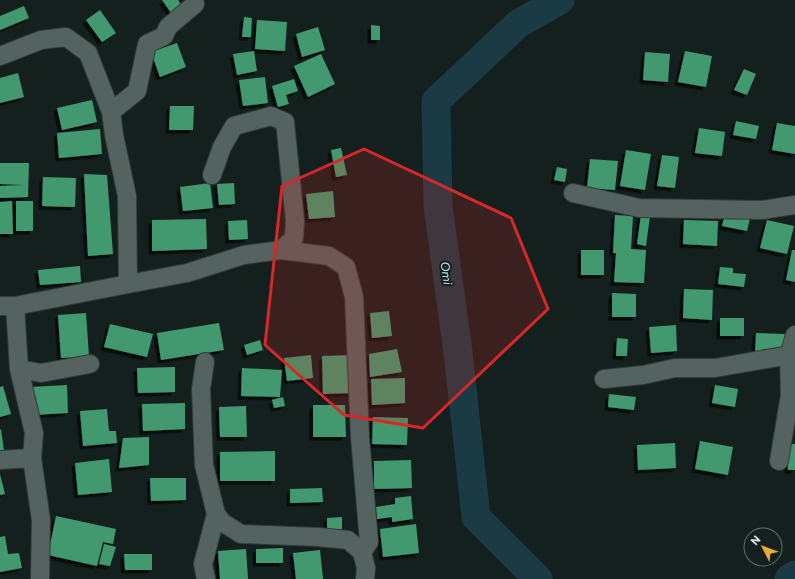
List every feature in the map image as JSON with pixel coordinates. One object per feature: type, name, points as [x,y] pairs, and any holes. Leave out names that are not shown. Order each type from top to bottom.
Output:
[{"type":"street","points":[[111,112],[137,91],[147,44],[164,36],[168,27],[195,4]]},
{"type":"street","points":[[0,56],[41,40],[66,37],[88,53],[111,112],[114,135],[127,196],[128,284]]},
{"type":"street","points":[[212,175],[222,147],[234,126],[271,116],[285,122],[295,221],[294,238],[281,250]]},
{"type":"street","points":[[573,193],[639,208],[762,210],[795,205]]},
{"type":"street","points":[[40,579],[41,520],[32,458],[34,433],[19,369],[7,306],[187,274],[244,255],[281,250],[329,256],[346,267],[354,297],[366,568],[365,579]]},
{"type":"street","points":[[779,461],[790,395],[792,355],[795,335]]},
{"type":"street","points":[[604,379],[643,375],[675,368],[715,368],[792,355]]},
{"type":"street","points":[[205,362],[201,389],[204,465],[216,514],[222,522],[241,534],[318,537],[348,540],[365,547]]},
{"type":"street","points":[[19,369],[41,373],[90,364]]},
{"type":"street","points":[[0,460],[32,458]]},
{"type":"street","points":[[206,579],[203,564],[216,514]]},
{"type":"highlighted area","points":[[364,149],[511,218],[548,309],[423,428],[344,415],[265,345],[282,186]]},
{"type":"building","points":[[162,0],[178,0],[184,10],[174,17]]},
{"type":"building","points":[[24,6],[29,18],[0,30],[0,16]]},
{"type":"building","points":[[100,10],[116,33],[102,42],[86,20]]},
{"type":"building","points":[[244,17],[252,18],[251,37],[242,37]]},
{"type":"building","points":[[257,20],[287,22],[285,51],[255,49]]},
{"type":"building","points":[[371,25],[380,26],[380,40],[371,40]]},
{"type":"building","points":[[318,27],[325,50],[302,57],[296,34]]},
{"type":"building","points":[[177,43],[186,67],[160,77],[151,52]]},
{"type":"building","points":[[254,51],[257,71],[237,75],[233,54]]},
{"type":"building","points":[[685,51],[712,56],[706,87],[678,82]]},
{"type":"building","points":[[645,52],[670,54],[668,82],[643,80]]},
{"type":"building","points":[[321,54],[335,84],[308,97],[294,66]]},
{"type":"building","points":[[744,69],[756,74],[747,95],[734,90]]},
{"type":"building","points":[[18,73],[24,97],[0,103],[0,78]]},
{"type":"building","points":[[265,77],[268,103],[243,106],[239,80]]},
{"type":"building","points":[[294,79],[298,91],[286,95],[289,104],[278,107],[272,86]]},
{"type":"building","points":[[92,100],[97,122],[62,130],[57,108]]},
{"type":"building","points":[[170,106],[194,106],[193,130],[169,130]]},
{"type":"building","points":[[736,121],[759,126],[756,139],[733,135]]},
{"type":"building","points":[[777,123],[795,126],[795,154],[772,150]]},
{"type":"building","points":[[699,128],[725,132],[722,156],[695,153]]},
{"type":"building","points":[[100,129],[102,154],[59,158],[57,133]]},
{"type":"building","points":[[341,148],[347,175],[336,177],[331,150]]},
{"type":"building","points":[[626,150],[651,154],[645,190],[620,186]]},
{"type":"building","points":[[662,155],[679,157],[675,188],[657,186]]},
{"type":"building","points":[[590,159],[618,161],[615,190],[587,188]]},
{"type":"building","points":[[0,163],[29,163],[28,197],[0,198],[0,186],[25,185],[0,184]]},
{"type":"building","points":[[557,167],[567,169],[565,182],[554,180]]},
{"type":"building","points":[[84,174],[107,175],[113,254],[88,256]]},
{"type":"building","points":[[43,177],[76,178],[75,207],[42,206]]},
{"type":"building","points":[[210,183],[213,208],[183,211],[180,187]]},
{"type":"building","points":[[234,183],[235,204],[219,205],[217,184]]},
{"type":"building","points":[[333,191],[335,217],[309,219],[306,194]]},
{"type":"building","points":[[12,201],[13,234],[0,234],[0,202]]},
{"type":"building","points":[[16,201],[33,201],[33,231],[16,231]]},
{"type":"building","points":[[725,213],[750,218],[747,231],[722,226]]},
{"type":"building","points":[[615,215],[633,216],[631,249],[646,250],[644,283],[614,282],[616,253],[613,253]]},
{"type":"building","points":[[641,215],[650,216],[646,246],[637,244]]},
{"type":"building","points":[[206,219],[207,249],[152,251],[152,220]]},
{"type":"building","points":[[247,220],[248,239],[229,240],[228,221]]},
{"type":"building","points":[[684,220],[718,221],[717,246],[683,244]]},
{"type":"building","points":[[767,220],[794,226],[787,254],[760,248]]},
{"type":"building","points":[[581,250],[604,250],[604,275],[581,275]]},
{"type":"building","points":[[792,250],[795,250],[795,282],[786,280]]},
{"type":"building","points":[[80,266],[81,282],[40,285],[38,270]]},
{"type":"building","points":[[720,267],[733,268],[733,273],[746,274],[744,287],[718,284]]},
{"type":"building","points":[[684,289],[713,290],[712,320],[683,318]]},
{"type":"building","points":[[612,293],[636,294],[636,317],[612,317]]},
{"type":"building","points":[[389,311],[392,336],[372,338],[370,313]]},
{"type":"building","points":[[86,313],[89,356],[61,358],[58,315]]},
{"type":"building","points":[[720,318],[744,318],[744,336],[720,336]]},
{"type":"building","points":[[219,323],[224,350],[161,360],[157,333]]},
{"type":"building","points":[[110,324],[153,334],[147,357],[104,347]]},
{"type":"building","points":[[676,325],[677,351],[651,353],[649,327]]},
{"type":"building","points":[[756,333],[785,334],[785,355],[755,354]]},
{"type":"building","points":[[617,338],[628,339],[627,356],[616,356]]},
{"type":"building","points":[[260,340],[263,350],[247,355],[244,345]]},
{"type":"building","points":[[397,349],[402,372],[370,377],[369,354]]},
{"type":"building","points":[[311,355],[313,378],[287,381],[284,358]]},
{"type":"building","points":[[352,355],[353,393],[323,394],[322,356]]},
{"type":"building","points":[[175,367],[175,392],[138,393],[137,368]]},
{"type":"building","points":[[242,368],[282,370],[280,397],[241,396]]},
{"type":"building","points":[[405,378],[405,403],[372,405],[371,379]]},
{"type":"building","points":[[67,385],[68,413],[32,415],[30,387]]},
{"type":"building","points":[[715,385],[738,389],[735,407],[712,403]]},
{"type":"building","points":[[3,386],[11,414],[0,417],[0,387]]},
{"type":"building","points":[[609,394],[636,397],[634,410],[608,407]]},
{"type":"building","points":[[283,397],[285,406],[274,408],[272,400]]},
{"type":"building","points":[[185,403],[185,429],[143,431],[142,404]]},
{"type":"building","points":[[313,405],[345,405],[346,437],[313,437]]},
{"type":"building","points":[[246,406],[247,437],[220,437],[219,407]]},
{"type":"building","points":[[107,409],[109,431],[116,431],[117,443],[83,446],[80,411]]},
{"type":"building","points":[[373,417],[408,418],[407,445],[372,444]]},
{"type":"building","points":[[1,429],[5,458],[0,458]]},
{"type":"building","points":[[149,437],[149,465],[119,468],[123,438]]},
{"type":"building","points":[[700,441],[733,447],[728,475],[695,469]]},
{"type":"building","points":[[675,443],[676,468],[638,470],[637,445]]},
{"type":"building","points":[[786,444],[795,444],[795,470],[788,470]]},
{"type":"building","points":[[275,451],[275,481],[220,481],[220,452]]},
{"type":"building","points":[[109,459],[112,492],[78,495],[75,463]]},
{"type":"building","points":[[411,460],[412,488],[374,489],[374,461]]},
{"type":"building","points":[[0,474],[5,494],[0,495]]},
{"type":"building","points":[[150,478],[186,478],[186,500],[151,501]]},
{"type":"building","points":[[322,488],[323,502],[290,503],[290,489]]},
{"type":"building","points":[[411,496],[413,519],[392,522],[392,517],[377,519],[376,507],[395,504],[395,498]]},
{"type":"building","points":[[56,516],[116,529],[113,544],[103,542],[97,566],[48,555]]},
{"type":"building","points":[[342,517],[342,529],[327,530],[327,518]]},
{"type":"building","points":[[416,524],[419,553],[383,557],[380,529]]},
{"type":"building","points":[[5,536],[8,554],[19,553],[22,568],[0,572],[0,537]]},
{"type":"building","points":[[104,544],[116,547],[110,566],[99,564]]},
{"type":"building","points":[[283,548],[283,563],[256,563],[256,549]]},
{"type":"building","points":[[246,549],[248,579],[220,579],[218,551]]},
{"type":"building","points":[[320,550],[323,579],[296,579],[293,553]]},
{"type":"building","points":[[124,554],[152,554],[152,570],[125,570]]},
{"type":"waterway","name":"Omi","points":[[538,579],[476,517],[458,352],[438,206],[436,101],[518,24],[560,0]]},
{"type":"waterway","name":"Omi","points":[[789,579],[795,575]]}]
